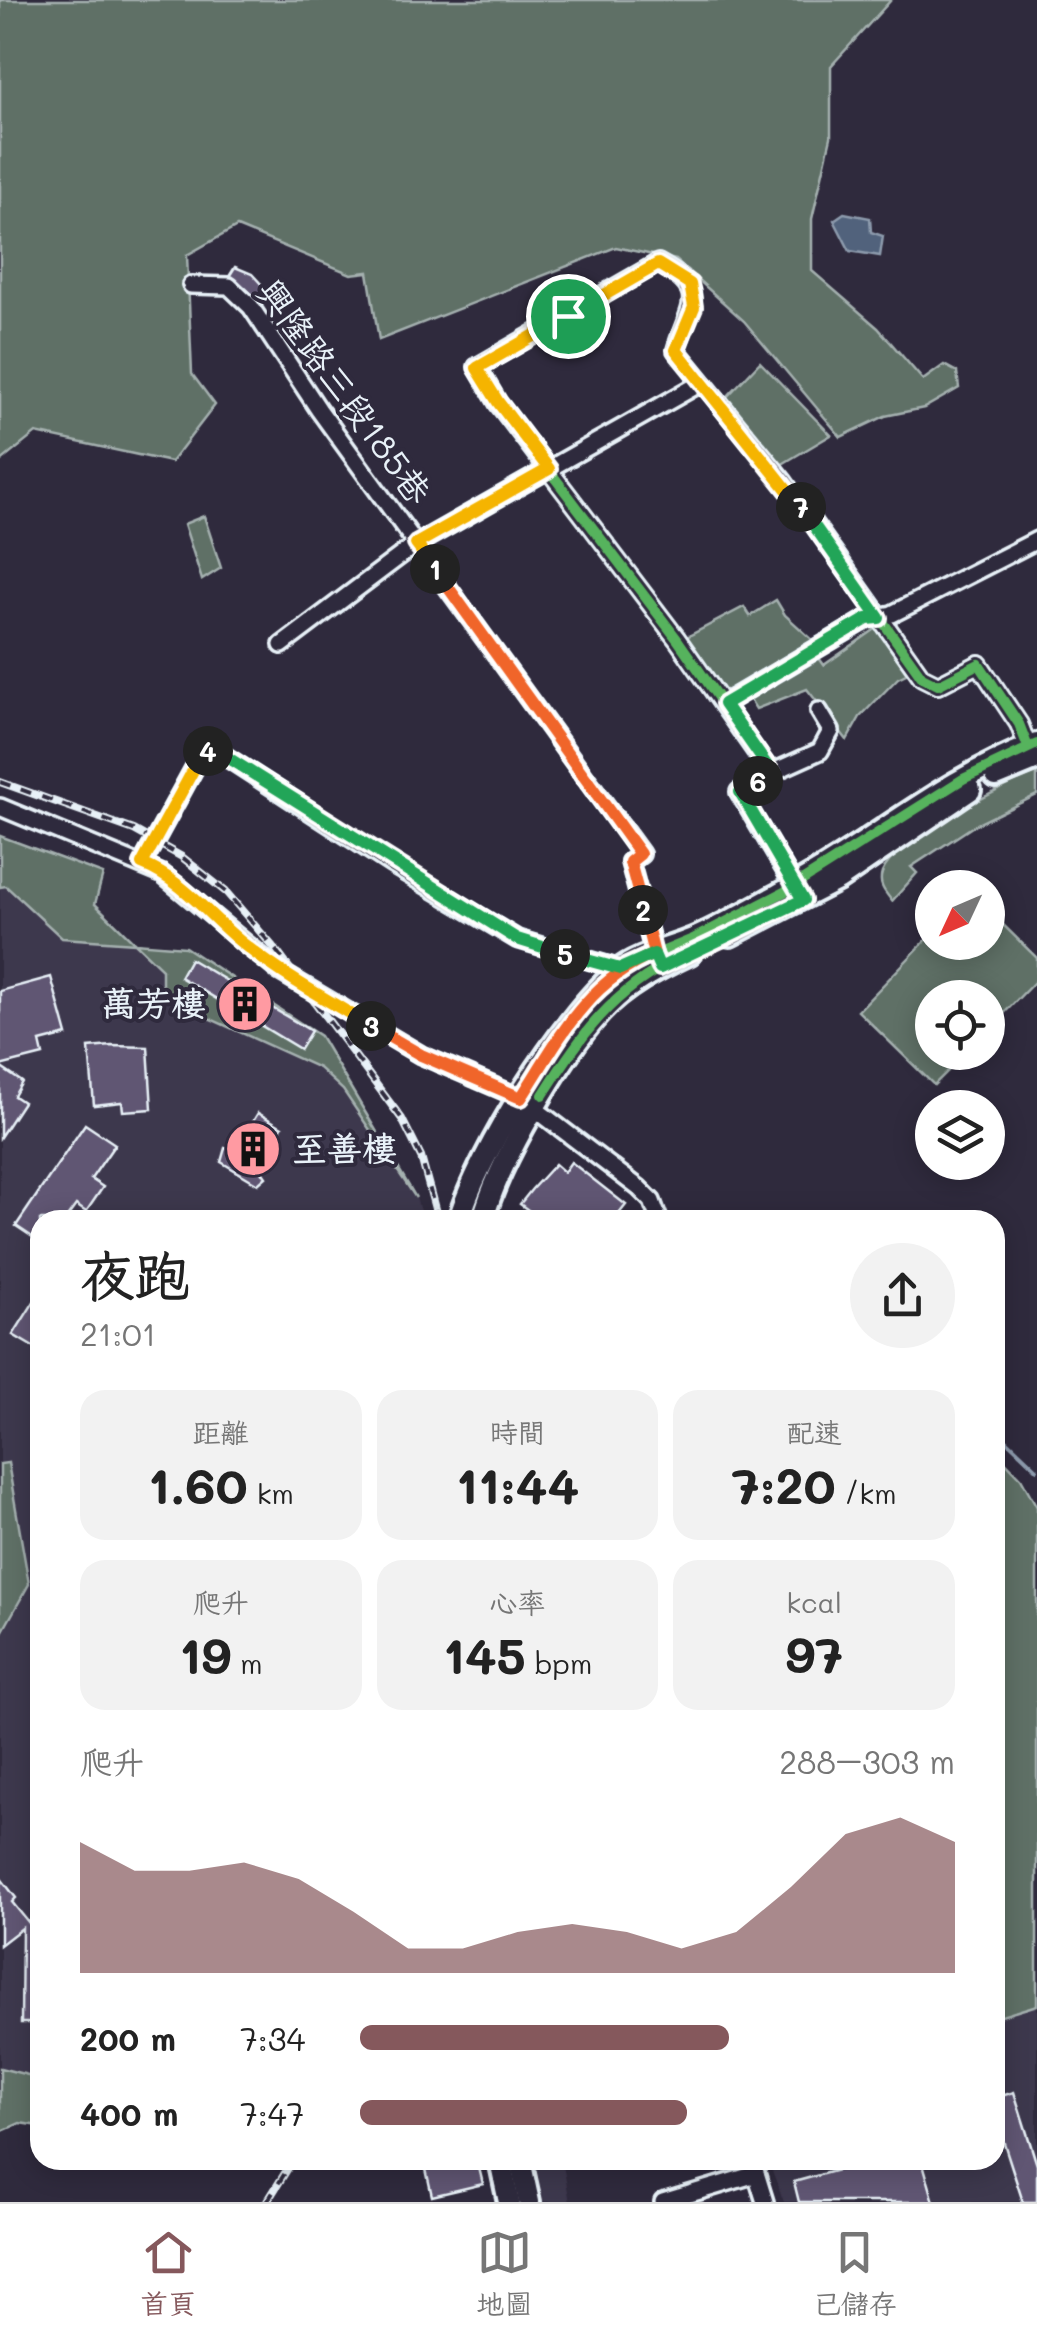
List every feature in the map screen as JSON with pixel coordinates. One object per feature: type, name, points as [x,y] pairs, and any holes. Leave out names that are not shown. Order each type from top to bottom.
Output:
[{"type":"main road","points":[[487,1210],[528,1103],[575,1014],[620,969],[657,961],[798,893],[1034,750]]},
{"type":"main road","points":[[463,1210],[485,1156],[599,1013],[657,961]]},
{"type":"main road","points":[[502,2170],[509,2202]]},
{"type":"main road","points":[[522,2170],[530,2202]]},
{"type":"street","points":[[772,773],[498,402],[477,368],[658,264],[690,284],[694,307],[676,350],[784,482],[922,677],[938,684],[978,664],[1034,750]]},
{"type":"street","name":"興隆路三段185巷","points":[[192,285],[214,283],[241,294],[640,854],[630,862],[657,961]]},
{"type":"street","points":[[282,644],[416,544],[700,383]]},
{"type":"street","points":[[724,704],[867,619],[879,618],[1037,540]]},
{"type":"street","points":[[798,893],[740,792],[820,751],[831,732],[819,711]]},
{"type":"street","points":[[142,864],[202,754],[217,751],[391,864],[517,939],[620,969]]},
{"type":"street","points":[[0,807],[142,864],[176,882],[235,937],[279,971],[421,1055],[528,1103],[640,1188],[655,1210]]},
{"type":"street","points":[[669,2201],[746,2170]]},
{"type":"street","points":[[755,2170],[765,2202]]},
{"type":"shaded area","points":[[6,886],[62,938],[185,947],[320,1036],[420,1210],[30,1210],[30,2076],[0,2068],[0,887]]},
{"type":"shaded area","points":[[1037,2005],[1037,2202],[784,2202],[772,2170],[1005,2170],[1005,2015]]},
{"type":"shaded area","points":[[537,2170],[564,2170],[570,2202],[543,2202]]},
{"type":"green space","points":[[0,0],[891,0],[831,66],[831,137],[812,219],[812,271],[878,328],[923,380],[944,365],[957,372],[959,388],[924,408],[885,416],[841,437],[744,321],[676,260],[616,247],[379,340],[368,272],[351,274],[237,227],[187,255],[192,374],[215,405],[171,462],[36,433],[0,462]]},
{"type":"green space","points":[[760,362],[831,435],[779,466],[724,400]]},
{"type":"green space","points":[[204,516],[221,568],[202,580],[184,524]]},
{"type":"green space","points":[[776,600],[785,615],[815,642],[727,696],[685,638],[744,607],[750,616]]},
{"type":"green space","points":[[877,628],[910,672],[898,678],[860,717],[847,740],[807,689],[756,709],[747,695],[796,665],[819,658],[824,665]]},
{"type":"green space","points":[[1037,773],[1037,795],[975,825],[911,867],[915,875],[892,901],[881,877],[890,860],[927,831],[1000,789]]},
{"type":"green space","points":[[0,836],[103,874],[95,904],[135,943],[62,938],[6,886],[0,887]]},
{"type":"green space","points":[[1005,927],[1037,958],[1037,979],[1005,1012],[1005,980],[915,980],[915,1066],[858,1011],[915,952],[915,960],[1005,960]]},
{"type":"green space","points":[[135,943],[185,947],[320,1036],[416,1198],[343,1090],[319,1068],[162,997],[162,969]]},
{"type":"green space","points":[[919,1070],[949,1070],[934,1085]]},
{"type":"green space","points":[[1005,1461],[1021,1478],[1037,1507],[1037,2005],[1005,2015]]},
{"type":"green space","points":[[8,1463],[29,1584],[0,1636],[0,1464]]},
{"type":"green space","points":[[0,2068],[30,2076],[30,2124],[20,2123],[0,2132]]},
{"type":"water","points":[[844,213],[870,218],[871,232],[883,236],[880,256],[850,251],[834,220]]},
{"type":"building","points":[[235,267],[252,274],[272,296],[263,304],[230,275]]},
{"type":"building","name":"萬芳樓","points":[[190,959],[311,1031],[300,1049],[180,977]]},
{"type":"building","points":[[51,977],[67,1035],[40,1042],[43,1055],[0,1066],[0,991]]},
{"type":"building","points":[[148,1047],[152,1109],[123,1111],[122,1102],[94,1105],[89,1048]]},
{"type":"building","points":[[0,1067],[22,1082],[14,1096],[23,1102],[0,1137]]},
{"type":"building","name":"至善樓","points":[[258,1113],[282,1127],[259,1167],[266,1177],[258,1184],[221,1162],[225,1148],[235,1151]]},
{"type":"building","points":[[85,1124],[115,1144],[91,1179],[103,1187],[87,1210],[76,1205],[72,1210],[30,1210],[30,1235],[16,1226]]},
{"type":"building","points":[[571,1162],[626,1205],[622,1210],[528,1210],[520,1204],[555,1164],[564,1172]]},
{"type":"building","points":[[30,1308],[30,1345],[13,1335]]},
{"type":"building","points":[[0,1877],[16,1898],[12,1902],[30,1924],[30,2023],[21,2023],[22,1928],[0,1945]]},
{"type":"building","points":[[1014,2092],[1037,2165],[1037,2202],[1023,2202],[1005,2146],[1005,2095]]},
{"type":"building","points":[[426,2170],[480,2170],[483,2184],[432,2196]]},
{"type":"building","points":[[837,2170],[925,2170],[934,2202],[799,2202],[794,2182]]},
{"type":"waterway","points":[[1005,1439],[1037,1469]]},
{"type":"railway","points":[[0,782],[134,830],[182,857],[226,892],[275,949],[402,1119],[421,1157],[435,1210]]},
{"type":"railway","points":[[267,2202],[287,2170]]},
{"type":"cycle path","points":[[803,900],[739,792],[771,773],[677,639],[498,403],[477,367],[658,263],[675,273],[685,282],[692,300],[676,350],[784,482],[922,677],[938,685],[979,664],[1019,724],[1028,747]]},
{"type":"cycle path","points":[[521,1098],[575,1013],[620,969],[695,938],[786,891],[963,779],[1037,744]]},
{"type":"cycle path","points":[[543,1095],[600,1016],[634,985],[677,959]]},
{"type":"place","name":"萬芳樓","points":[[245,1004]]},
{"type":"place","name":"至善樓","points":[[253,1149]]},
{"type":"route","points":[[568,316],[477,368],[549,469],[416,544],[640,854],[630,862],[654,954],[620,969],[575,1014],[521,1098],[473,1074],[421,1055],[279,971],[224,928],[176,882],[142,864],[202,754],[209,750],[217,751],[391,864],[517,939],[601,965],[620,969],[632,964],[654,954],[660,968],[803,900],[740,792],[772,773],[724,704],[867,619],[879,618],[784,482],[676,350],[694,307],[690,284],[658,264],[568,316]]}]
